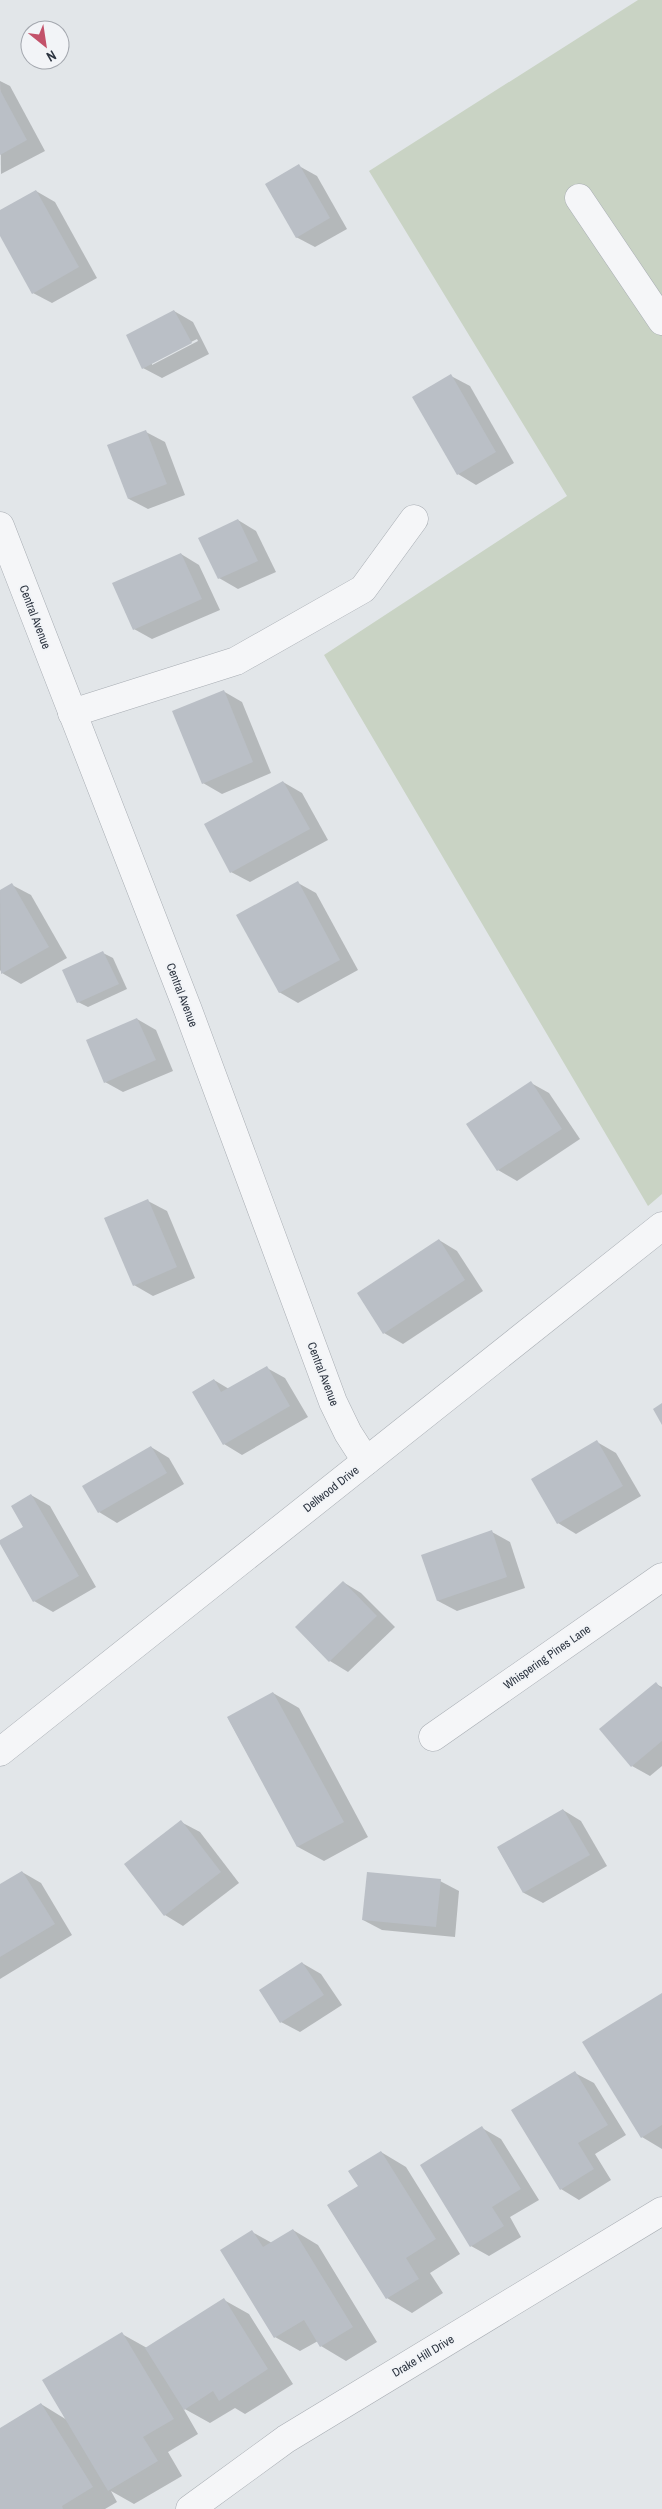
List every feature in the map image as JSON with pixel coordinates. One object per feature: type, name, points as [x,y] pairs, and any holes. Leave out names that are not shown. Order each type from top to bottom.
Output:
[{"type":"street","points":[[579,198],[662,321]]},
{"type":"street","points":[[72,713],[236,661],[363,589],[414,519]]},
{"type":"street","name":"Central Avenue","points":[[0,526],[188,1010],[333,1402],[348,1433],[366,1462]]},
{"type":"street","name":"Dellwood Drive","points":[[0,1752],[662,1226]]},
{"type":"street","name":"Whispering Pines Lane","points":[[433,1737],[662,1577]]},
{"type":"street","name":"Drake Hill Drive","points":[[190,2509],[286,2439],[662,2211]]},
{"type":"green space","points":[[638,0],[662,0],[662,1194],[648,1206],[324,655],[567,496],[369,171]]},
{"type":"building","points":[[0,90],[27,140],[0,155]]},
{"type":"building","points":[[299,164],[330,218],[296,238],[265,184]]},
{"type":"building","points":[[36,190],[79,267],[32,294],[0,236],[0,210]]},
{"type":"building","points":[[174,310],[192,343],[142,369],[126,335]]},
{"type":"building","points":[[451,374],[496,452],[457,475],[412,397]]},
{"type":"building","points":[[146,430],[167,484],[128,499],[107,445]]},
{"type":"building","points":[[238,519],[258,561],[218,579],[198,538]]},
{"type":"building","points":[[181,553],[202,599],[133,630],[112,583]]},
{"type":"building","points":[[224,690],[253,762],[202,784],[172,711]]},
{"type":"building","points":[[283,781],[310,829],[230,873],[204,824]]},
{"type":"building","points":[[298,881],[340,960],[279,993],[236,915]]},
{"type":"building","points":[[12,883],[49,947],[1,974],[0,890]]},
{"type":"building","points":[[103,951],[119,984],[77,1003],[62,970]]},
{"type":"building","points":[[137,1018],[156,1060],[104,1083],[86,1040]]},
{"type":"building","points":[[531,1081],[562,1129],[497,1171],[466,1124]]},
{"type":"building","points":[[148,1199],[177,1267],[133,1286],[104,1218]]},
{"type":"building","points":[[439,1239],[465,1280],[383,1334],[357,1293]]},
{"type":"building","points":[[267,1366],[290,1406],[223,1445],[192,1392],[214,1379],[221,1392]]},
{"type":"building","points":[[662,1403],[662,1425],[653,1409]]},
{"type":"building","points":[[597,1440],[623,1486],[557,1524],[531,1479]]},
{"type":"building","points":[[151,1446],[167,1473],[98,1513],[82,1486]]},
{"type":"building","points":[[31,1494],[79,1576],[33,1602],[0,1544],[0,1540],[23,1527],[11,1506]]},
{"type":"building","points":[[492,1530],[507,1577],[437,1601],[421,1555]]},
{"type":"building","points":[[343,1581],[377,1616],[329,1662],[295,1627]]},
{"type":"building","points":[[656,1682],[662,1690],[662,1741],[631,1767],[599,1729]]},
{"type":"building","points":[[273,1692],[344,1822],[297,1847],[227,1717]]},
{"type":"building","points":[[563,1809],[590,1855],[523,1893],[497,1847]]},
{"type":"building","points":[[181,1820],[221,1872],[164,1916],[124,1864]]},
{"type":"building","points":[[22,1871],[55,1924],[0,1957],[0,1884]]},
{"type":"building","points":[[367,1872],[441,1879],[436,1927],[362,1920]]},
{"type":"building","points":[[302,1962],[324,1995],[280,2023],[259,1990]]},
{"type":"building","points":[[662,1993],[662,2125],[641,2138],[582,2042]]},
{"type":"building","points":[[575,2071],[608,2125],[578,2143],[594,2169],[560,2190],[511,2110]]},
{"type":"building","points":[[482,2126],[521,2189],[492,2207],[504,2226],[470,2247],[420,2165]]},
{"type":"building","points":[[381,2151],[436,2239],[406,2258],[419,2279],[386,2299],[327,2205],[358,2186],[348,2171]]},
{"type":"building","points":[[293,2229],[353,2327],[320,2347],[304,2320],[274,2338],[220,2250],[252,2230],[263,2247]]},
{"type":"building","points":[[224,2298],[268,2369],[219,2401],[213,2391],[184,2410],[145,2348]]},
{"type":"building","points":[[122,2332],[174,2419],[143,2437],[158,2461],[108,2491],[42,2380]]},
{"type":"building","points":[[41,2403],[93,2487],[62,2506],[63,2509],[0,2509],[0,2428]]}]
